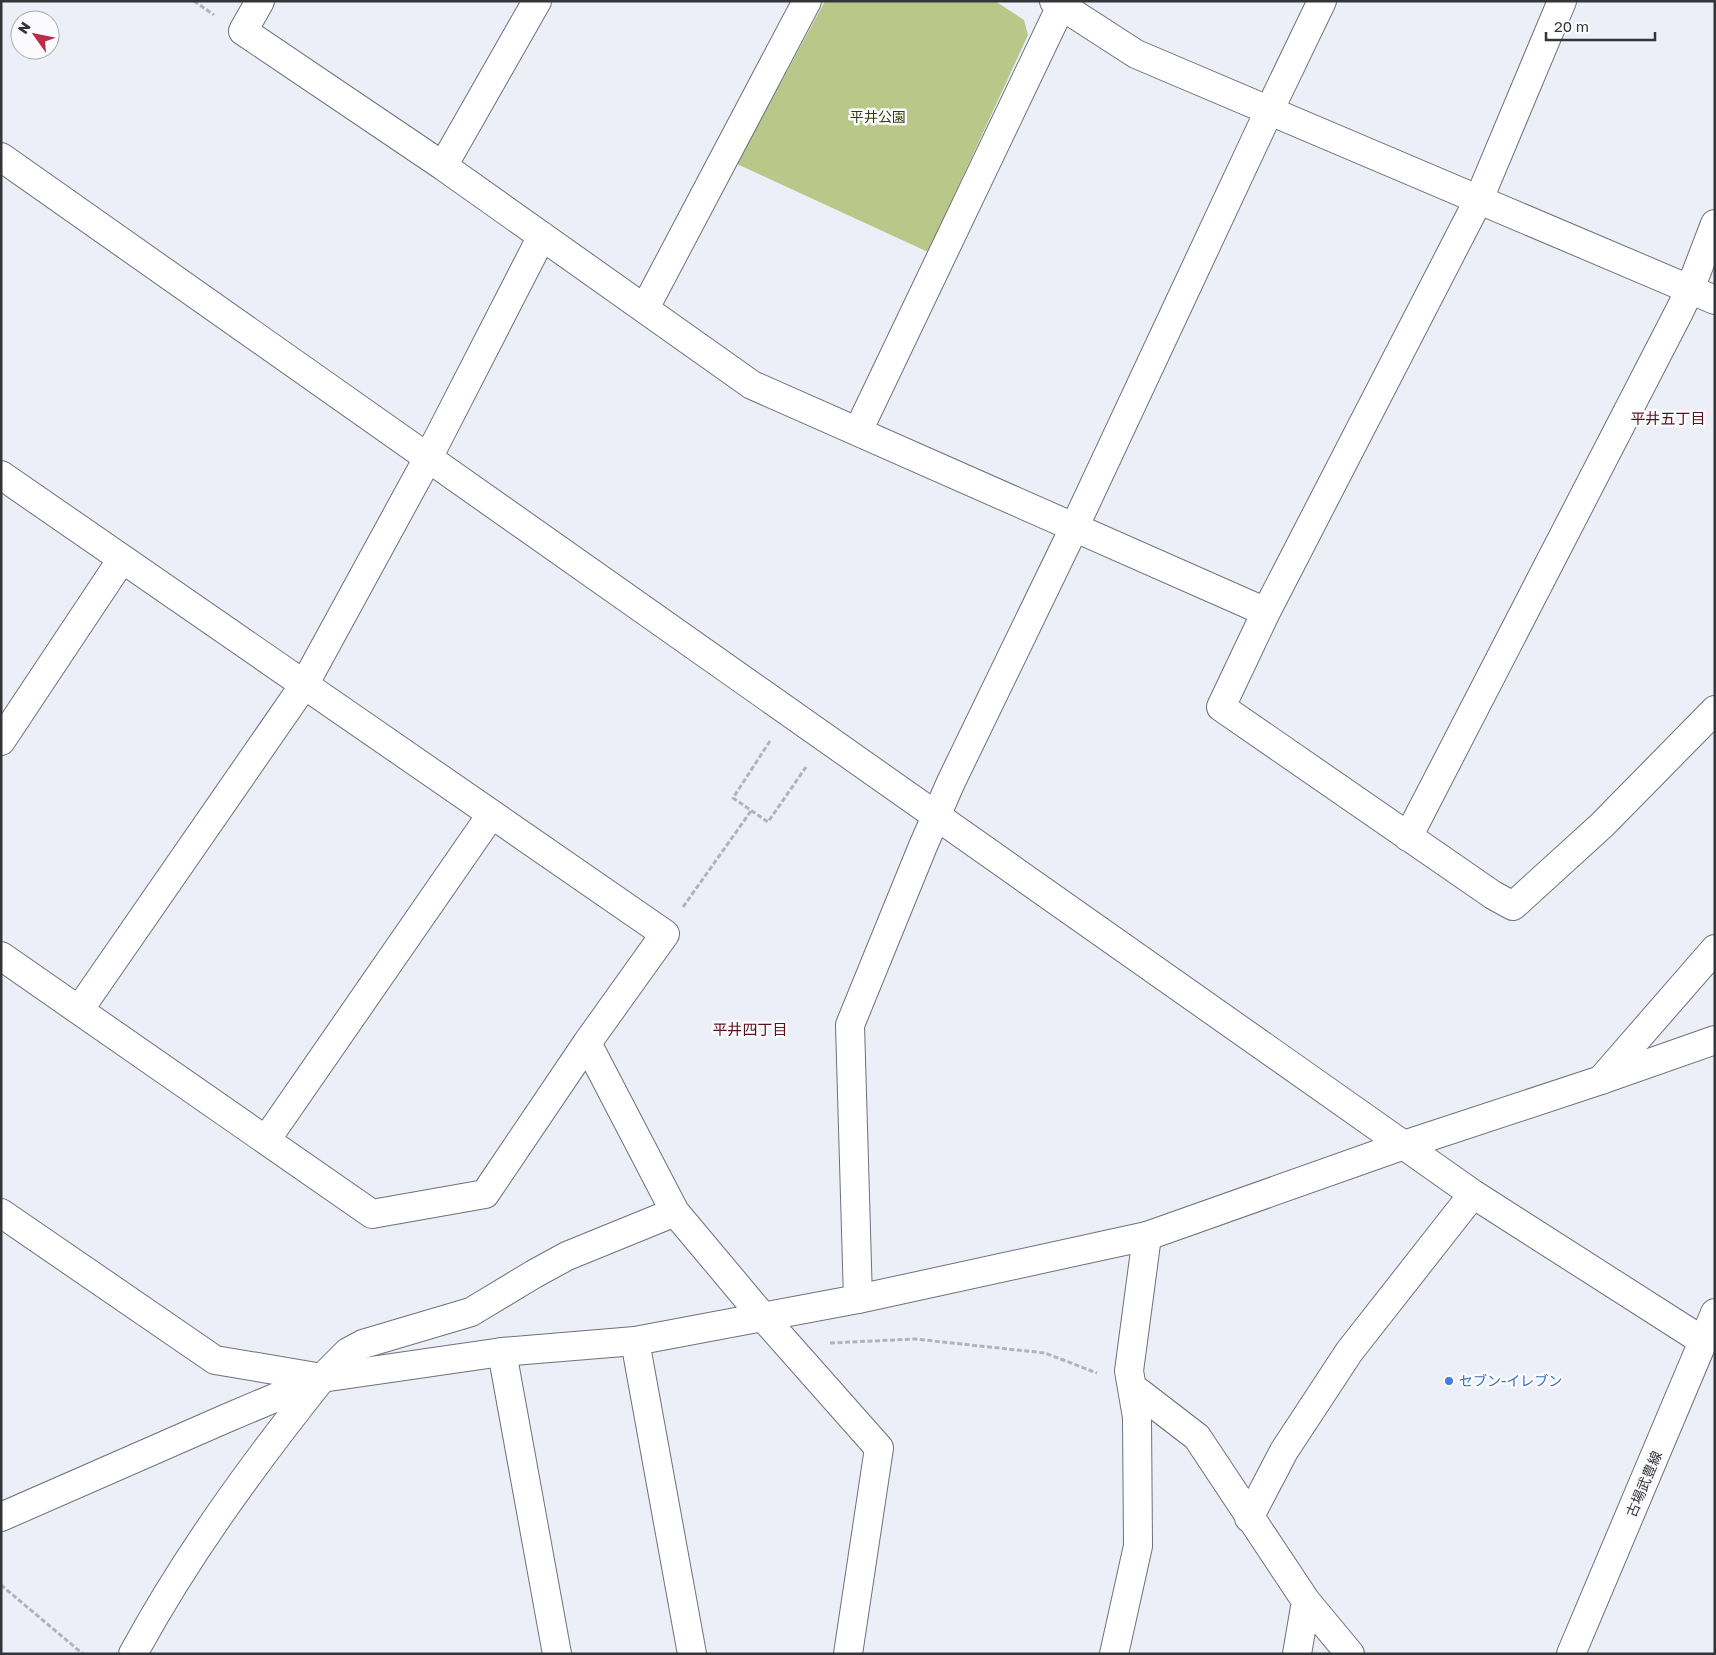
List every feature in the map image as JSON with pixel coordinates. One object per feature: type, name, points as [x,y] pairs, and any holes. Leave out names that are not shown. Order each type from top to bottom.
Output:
[{"type":"street","points":[[260,1],[243,31],[443,166],[752,385],[1266,612]]},
{"type":"street","points":[[443,166],[537,1]]},
{"type":"street","points":[[645,308],[807,1]]},
{"type":"street","points":[[858,1299],[850,1025],[936,816],[1322,1]]},
{"type":"street","points":[[1562,1],[1479,199],[1266,612],[1220,707],[1492,895],[1513,906],[1602,824],[1715,710]]},
{"type":"street","points":[[858,432],[1057,4],[1136,54],[1715,300]]},
{"type":"street","points":[[1,157],[1473,1194],[1703,1341]]},
{"type":"street","points":[[1408,837],[1690,289],[1715,224]]},
{"type":"street","points":[[80,1010],[304,685],[428,458],[542,236]]},
{"type":"street","points":[[1,475],[664,934],[587,1043],[485,1194],[372,1214],[1,956]]},
{"type":"street","points":[[1,741],[122,559]]},
{"type":"street","points":[[266,1140],[491,815]]},
{"type":"street","points":[[1601,1080],[1715,949]]},
{"type":"street","points":[[1,1518],[322,1378],[502,1352],[635,1341],[858,1299],[1147,1236],[1404,1145],[1715,1040]]},
{"type":"street","points":[[587,1043],[675,1212],[787,1345],[879,1448],[848,1654]]},
{"type":"street","points":[[1249,1518],[1284,1451],[1348,1352],[1473,1194]]},
{"type":"street","points":[[133,1654],[156,1611],[221,1511],[265,1450],[322,1378],[348,1352],[363,1344],[471,1312],[567,1256],[675,1212]]},
{"type":"street","points":[[1,1213],[215,1360],[322,1378]]},
{"type":"street","points":[[1114,1654],[1138,1546],[1137,1417],[1129,1371],[1147,1236]]},
{"type":"street","name":"古場武豊線","points":[[1571,1654],[1715,1313]]},
{"type":"street","points":[[635,1341],[692,1654]]},
{"type":"street","points":[[502,1352],[557,1654]]},
{"type":"street","points":[[1132,1387],[1197,1437],[1249,1518],[1306,1601],[1350,1654]]},
{"type":"street","points":[[1298,1654],[1306,1601]]},
{"type":"path","points":[[770,741],[733,798],[768,822],[806,767]]},
{"type":"path","points":[[664,934],[751,810]]},
{"type":"path","points":[[787,1345],[915,1339],[1045,1353],[1132,1387]]},
{"type":"path","points":[[1,1585],[83,1654]]},
{"type":"green space","name":"平井公園","points":[[825,1],[995,1],[1024,20],[1028,35],[928,252],[737,164]]},
{"type":"place","name":"セブン-イレブン","points":[[1449,1381]]},
{"type":"district","name":"平井五丁目","points":[[1668,419]]},
{"type":"district","name":"平井四丁目","points":[[750,1030]]}]
